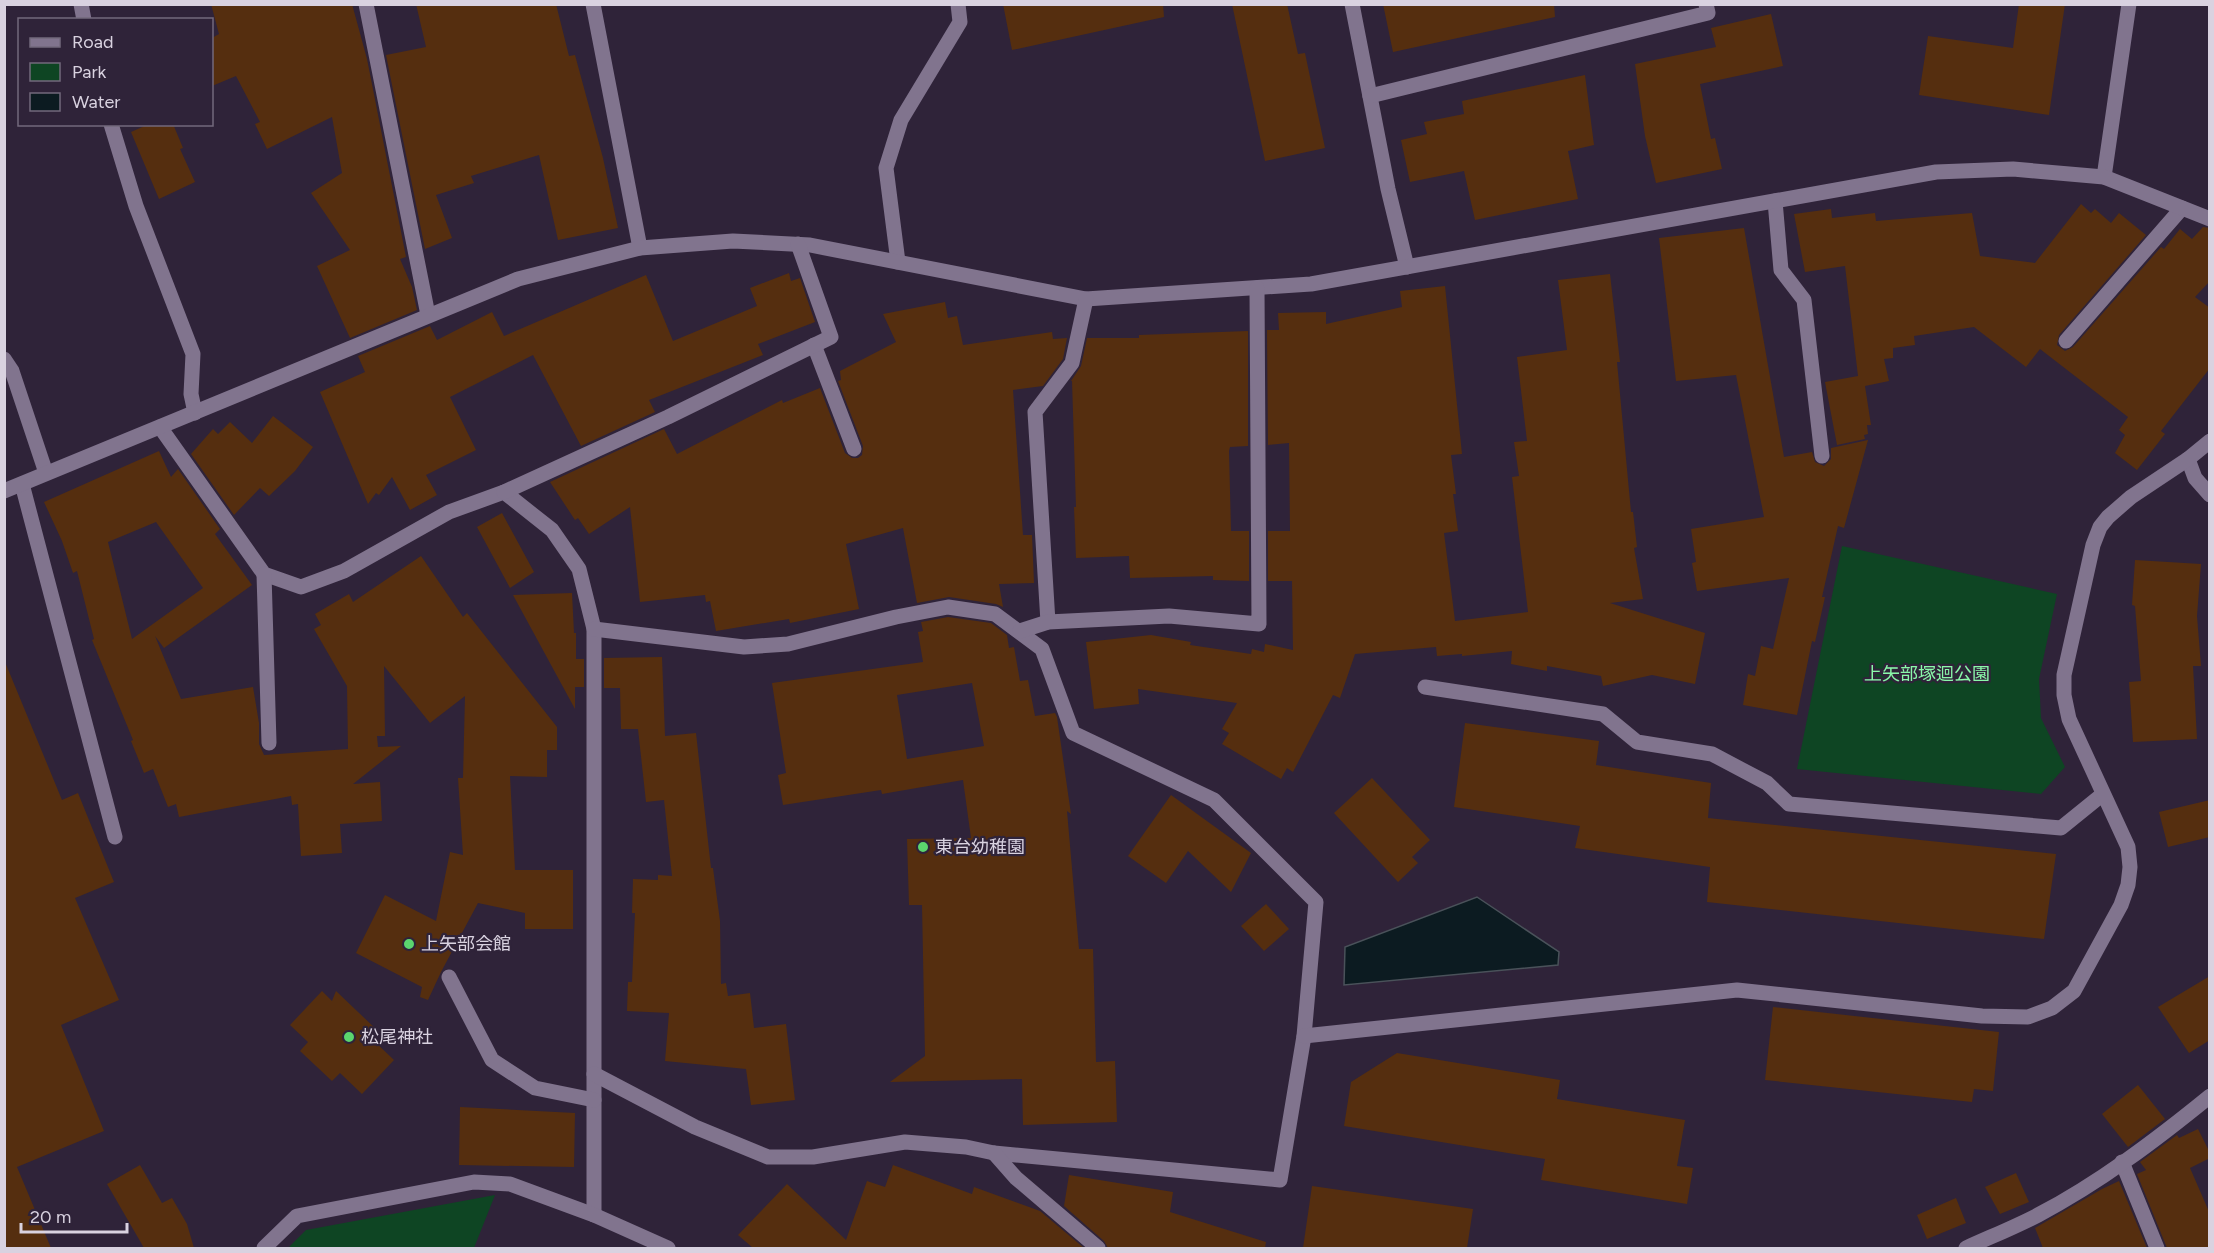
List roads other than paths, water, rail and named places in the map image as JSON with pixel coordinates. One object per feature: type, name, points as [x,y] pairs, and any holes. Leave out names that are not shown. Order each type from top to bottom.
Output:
[{"type":"street","points":[[366,4],[428,315]]},
{"type":"street","points":[[594,4],[640,249]]},
{"type":"street","points":[[898,262],[886,168],[901,120],[960,22],[958,4]]},
{"type":"street","points":[[1352,4],[1388,189],[1407,267]]},
{"type":"street","points":[[1370,96],[1708,13],[1706,4]]},
{"type":"street","points":[[2104,177],[2129,4]]},
{"type":"street","points":[[112,126],[136,206],[192,354],[191,394],[195,413]]},
{"type":"street","points":[[4,491],[518,279],[640,249],[733,241],[798,244],[1086,299],[1311,284],[1936,172],[2013,169],[2104,177],[2210,219]]},
{"type":"street","points":[[1775,201],[1781,270],[1804,300],[1822,456]]},
{"type":"street","points":[[2066,341],[2182,208]]},
{"type":"street","points":[[264,574],[301,587],[344,571],[449,512],[504,492],[668,417],[831,337],[798,244]]},
{"type":"street","points":[[1020,631],[1048,622],[1169,616],[1259,624],[1257,288]]},
{"type":"street","points":[[1048,622],[1035,412],[1072,363],[1086,299]]},
{"type":"street","points":[[814,345],[854,449]]},
{"type":"street","points":[[4,359],[12,371],[46,473]]},
{"type":"street","points":[[160,427],[264,574],[270,743]]},
{"type":"street","points":[[1304,1036],[1737,990],[1982,1016],[2028,1017],[2052,1008],[2074,991],[2121,904],[2128,885],[2130,867],[2128,847],[2069,719],[2064,695],[2064,675],[2093,545],[2100,527],[2108,516],[2210,441]]},
{"type":"street","points":[[2188,459],[2195,478],[2210,495]]},
{"type":"street","points":[[22,484],[115,837]]},
{"type":"street","points":[[504,492],[552,530],[579,569],[594,629],[594,1215]]},
{"type":"street","points":[[594,629],[744,647],[788,644],[896,616],[948,607],[995,614],[1042,650],[1073,733],[1214,800],[1316,902],[1304,1036],[1280,1180],[994,1153],[966,1147],[905,1142],[813,1157],[768,1157],[695,1127],[594,1074]]},
{"type":"street","points":[[1425,687],[1603,714],[1637,742],[1712,754],[1767,783],[1789,804],[2061,828],[2103,794]]},
{"type":"street","points":[[450,977],[492,1060],[535,1088],[594,1100]]},
{"type":"street","points":[[1966,1248],[2038,1215],[2071,1196],[2161,1136],[2210,1096]]},
{"type":"street","points":[[994,1153],[1016,1178],[1098,1248]]},
{"type":"street","points":[[2122,1162],[2157,1248]]},
{"type":"street","points":[[264,1248],[297,1216],[474,1182],[510,1184],[594,1215],[668,1248]]},
{"type":"water","points":[[1477,897],[1559,952],[1558,965],[1344,985],[1345,947]]},
{"type":"place","name":"東台幼稚園","points":[[923,847]]},
{"type":"place","name":"上矢部会館","points":[[409,944]]},
{"type":"place","name":"松尾神社","points":[[349,1037]]},
{"type":"park label","name":"上矢部塚迴公園","points":[[1927,674]]}]
